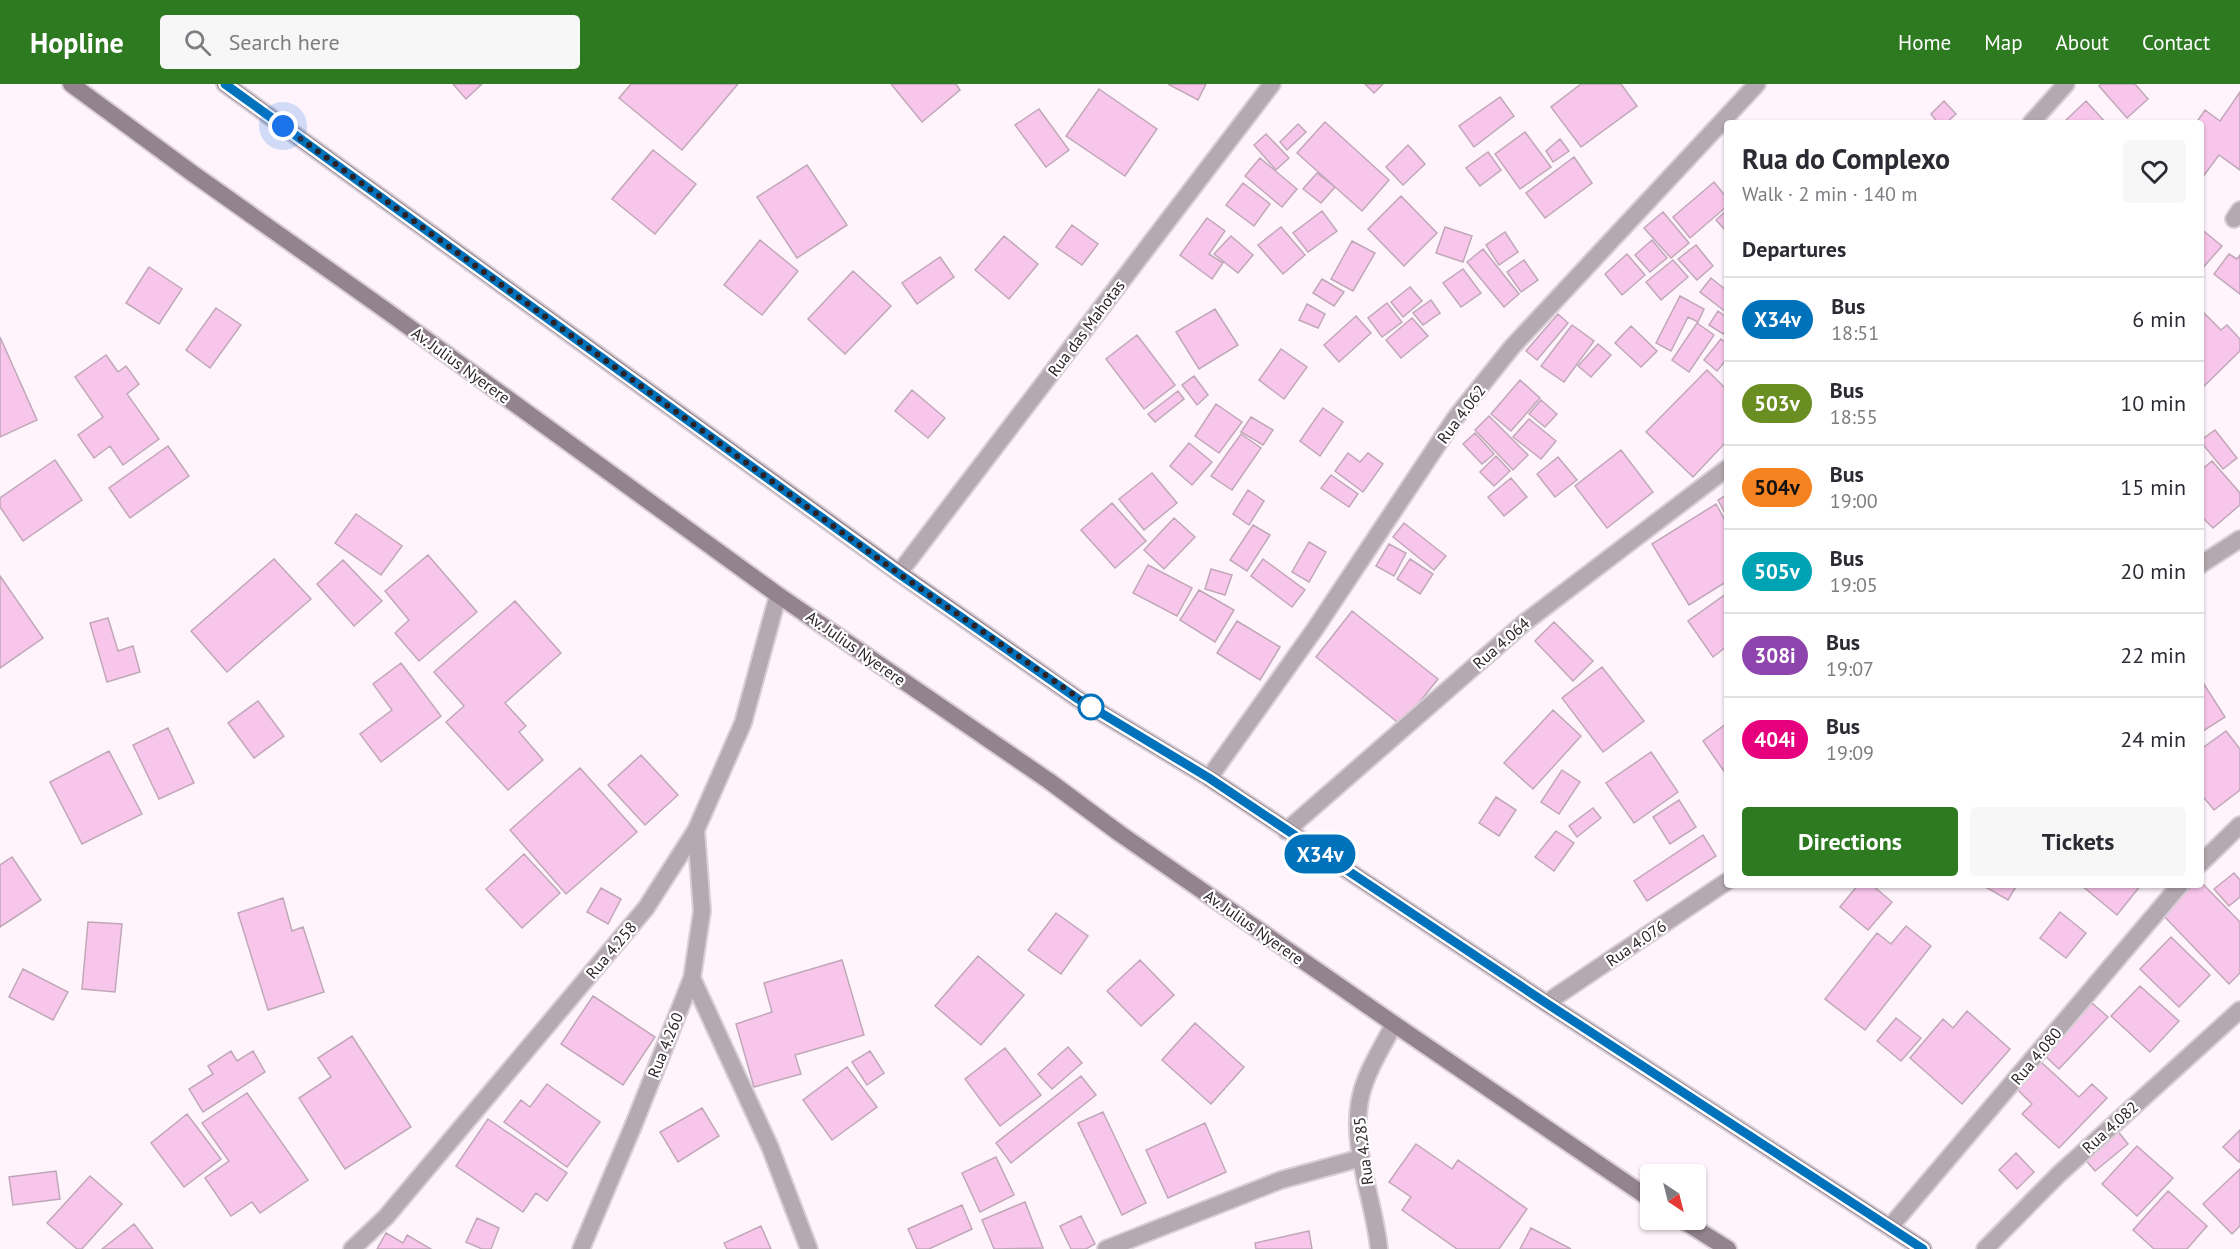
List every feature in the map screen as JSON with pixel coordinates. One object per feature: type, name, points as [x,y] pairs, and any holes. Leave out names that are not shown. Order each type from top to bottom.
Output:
[{"type":"main road","name":"Av. Julius Nyerere","points":[[71,84],[778,595],[1039,774],[1129,840],[1394,1024],[1640,1192]]},
{"type":"main road","points":[[225,84],[898,573],[1078,699],[1209,778],[1546,1003],[1923,1249]]},
{"type":"main road","points":[[1698,1230],[1728,1249]]},
{"type":"street","name":"Rua das Mahotas","points":[[898,573],[1272,84]]},
{"type":"street","name":"Rua 4.062","points":[[1209,778],[1315,629],[1456,417],[1512,347],[1757,84]]},
{"type":"street","points":[[2034,120],[2066,84]]},
{"type":"street","name":"Rua 4.064","points":[[1286,831],[1524,622],[1724,471]]},
{"type":"street","points":[[2204,562],[2240,539]]},
{"type":"street","name":"Rua 4.258","points":[[352,1249],[393,1209],[639,917],[696,830],[743,723],[778,595]]},
{"type":"street","points":[[2204,860],[2240,825]]},
{"type":"street","name":"Rua 4.260","points":[[581,1249],[692,978],[702,911],[696,830]]},
{"type":"street","name":"Rua 4.076","points":[[1546,1003],[1724,883]]},
{"type":"street","name":"Rua 4.080","points":[[1890,1227],[2177,888]]},
{"type":"street","points":[[692,978],[771,1147],[809,1249]]},
{"type":"street","name":"Rua 4.082","points":[[1985,1249],[2058,1175],[2240,1010]]},
{"type":"street","name":"Rua 4.285","points":[[1379,1249],[1361,1158],[1358,1115],[1361,1093],[1394,1024]]},
{"type":"street","points":[[1106,1249],[1281,1180],[1361,1158]]},
{"type":"building","points":[[453,84],[482,84],[466,99]]},
{"type":"building","points":[[631,84],[738,84],[682,150],[619,98]]},
{"type":"building","points":[[891,84],[956,84],[960,90],[922,122]]},
{"type":"building","points":[[1168,84],[1206,84],[1198,100]]},
{"type":"building","points":[[1365,84],[1383,84],[1374,93]]},
{"type":"building","points":[[1581,84],[1621,84],[1637,106],[1581,147],[1551,107]]},
{"type":"building","points":[[2101,84],[2135,84],[2148,99],[2127,118],[2099,86]]},
{"type":"building","points":[[1099,89],[1157,129],[1125,176],[1066,136]]},
{"type":"building","points":[[2240,92],[2240,170],[2219,155],[2204,175],[2204,120],[2198,120],[2205,110],[2220,121]]},
{"type":"building","points":[[1500,97],[1514,116],[1474,147],[1459,126]]},
{"type":"building","points":[[1944,101],[1956,114],[1949,120],[1936,120],[1931,114]]},
{"type":"building","points":[[2086,101],[2103,120],[2066,120]]},
{"type":"building","points":[[1039,109],[1069,150],[1046,167],[1015,125]]},
{"type":"building","points":[[1325,122],[1389,180],[1362,211],[1297,153]]},
{"type":"building","points":[[1298,124],[1306,132],[1287,150],[1280,142]]},
{"type":"building","points":[[1525,132],[1551,167],[1520,189],[1495,154]]},
{"type":"building","points":[[1266,134],[1289,158],[1276,170],[1254,145]]},
{"type":"building","points":[[1560,139],[1569,151],[1553,162],[1546,151]]},
{"type":"building","points":[[1408,145],[1425,164],[1403,185],[1386,167]]},
{"type":"building","points":[[653,150],[696,184],[655,234],[612,199]]},
{"type":"building","points":[[1488,152],[1501,170],[1480,186],[1466,168]]},
{"type":"building","points":[[1574,157],[1592,183],[1545,218],[1526,193]]},
{"type":"building","points":[[1260,158],[1297,189],[1282,207],[1245,176]]},
{"type":"building","points":[[807,165],[847,225],[797,258],[757,197]]},
{"type":"building","points":[[1317,173],[1335,187],[1321,203],[1303,189]]},
{"type":"building","points":[[1714,182],[1724,194],[1724,209],[1690,238],[1673,217]]},
{"type":"building","points":[[1243,183],[1270,204],[1254,226],[1226,205]]},
{"type":"building","points":[[1401,196],[1437,233],[1404,266],[1368,229]]},
{"type":"building","points":[[1322,211],[1337,231],[1308,252],[1293,233]]},
{"type":"building","points":[[1663,212],[1689,243],[1671,258],[1644,228]]},
{"type":"building","points":[[1724,213],[1724,229],[1716,220]]},
{"type":"building","points":[[1207,218],[1225,231],[1209,254],[1223,263],[1212,279],[1180,255]]},
{"type":"building","points":[[1072,225],[1098,244],[1082,265],[1056,247]]},
{"type":"building","points":[[1281,227],[1305,255],[1283,274],[1258,245]]},
{"type":"building","points":[[1445,227],[1472,236],[1463,262],[1436,253]]},
{"type":"building","points":[[2204,231],[2222,246],[2204,266]]},
{"type":"building","points":[[1505,232],[1518,252],[1499,265],[1486,245]]},
{"type":"building","points":[[1004,236],[1038,264],[1009,299],[975,270]]},
{"type":"building","points":[[1231,236],[1253,255],[1238,273],[1214,254]]},
{"type":"building","points":[[760,240],[798,271],[762,315],[724,285]]},
{"type":"building","points":[[1652,240],[1667,258],[1650,272],[1635,255]]},
{"type":"building","points":[[1352,241],[1375,253],[1353,291],[1331,279]]},
{"type":"building","points":[[1696,245],[1713,266],[1697,280],[1678,259]]},
{"type":"building","points":[[1483,249],[1519,294],[1504,307],[1467,262]]},
{"type":"building","points":[[1627,254],[1645,275],[1622,295],[1605,274]]},
{"type":"building","points":[[2229,254],[2237,259],[2240,255],[2240,294],[2214,274]]},
{"type":"building","points":[[940,257],[954,277],[917,304],[902,283]]},
{"type":"building","points":[[1524,260],[1538,280],[1521,292],[1507,272]]},
{"type":"building","points":[[1673,260],[1688,277],[1661,300],[1646,282]]},
{"type":"building","points":[[149,267],[182,289],[159,324],[126,303]]},
{"type":"building","points":[[1463,269],[1481,293],[1461,307],[1443,283]]},
{"type":"building","points":[[853,271],[891,306],[845,354],[808,319]]},
{"type":"building","points":[[1711,278],[1724,288],[1724,310],[1700,292]]},
{"type":"building","points":[[1322,279],[1344,292],[1334,306],[1313,293]]},
{"type":"building","points":[[1410,287],[1422,301],[1403,317],[1391,302]]},
{"type":"building","points":[[1680,296],[1704,309],[1698,322],[1688,317],[1671,351],[1656,343]]},
{"type":"building","points":[[1431,300],[1440,313],[1423,325],[1413,313]]},
{"type":"building","points":[[1387,303],[1402,322],[1382,337],[1368,318]]},
{"type":"building","points":[[1307,304],[1325,314],[1318,328],[1299,320]]},
{"type":"building","points":[[216,308],[241,325],[210,368],[186,350]]},
{"type":"building","points":[[1215,309],[1238,345],[1199,369],[1176,332]]},
{"type":"building","points":[[1718,311],[1724,316],[1723,334],[1709,325]]},
{"type":"building","points":[[2204,313],[2221,330],[2227,325],[2240,339],[2240,351],[2204,386]]},
{"type":"building","points":[[1558,314],[1568,323],[1537,360],[1526,351]]},
{"type":"building","points":[[1356,316],[1371,333],[1339,362],[1324,345]]},
{"type":"building","points":[[1412,318],[1428,336],[1401,358],[1386,340]]},
{"type":"building","points":[[1697,323],[1714,335],[1689,372],[1672,360]]},
{"type":"building","points":[[1572,325],[1594,341],[1564,382],[1541,366]]},
{"type":"building","points":[[1631,326],[1657,351],[1641,367],[1615,343]]},
{"type":"building","points":[[1137,335],[1175,385],[1144,409],[1106,359]]},
{"type":"building","points":[[0,337],[37,420],[0,437]]},
{"type":"building","points":[[1721,339],[1724,341],[1724,362],[1717,371],[1704,360]]},
{"type":"building","points":[[1598,344],[1611,355],[1591,377],[1578,366]]},
{"type":"building","points":[[1281,349],[1307,367],[1284,399],[1259,380]]},
{"type":"building","points":[[106,355],[118,372],[126,366],[139,384],[127,394],[159,439],[123,465],[110,446],[94,458],[78,435],[103,417],[75,377]]},
{"type":"building","points":[[1707,370],[1724,387],[1724,444],[1693,477],[1646,432]]},
{"type":"building","points":[[1194,376],[1208,395],[1197,405],[1182,385]]},
{"type":"building","points":[[1520,380],[1540,398],[1511,431],[1491,414]]},
{"type":"building","points":[[912,390],[945,418],[928,438],[895,411]]},
{"type":"building","points":[[1178,391],[1184,399],[1155,422],[1148,414]]},
{"type":"building","points":[[1541,400],[1557,414],[1545,427],[1529,414]]},
{"type":"building","points":[[1216,404],[1242,422],[1219,453],[1195,436]]},
{"type":"building","points":[[1323,408],[1343,422],[1320,456],[1300,441]]},
{"type":"building","points":[[1489,416],[1528,455],[1513,470],[1475,430]]},
{"type":"building","points":[[1251,417],[1273,430],[1263,445],[1241,432]]},
{"type":"building","points":[[1529,419],[1556,441],[1541,459],[1513,437]]},
{"type":"building","points":[[2215,430],[2237,458],[2223,469],[2204,446],[2204,438]]},
{"type":"building","points":[[1475,433],[1494,454],[1482,464],[1463,444]]},
{"type":"building","points":[[1241,434],[1261,448],[1232,490],[1211,476]]},
{"type":"building","points":[[1189,443],[1212,462],[1192,485],[1170,466]]},
{"type":"building","points":[[168,446],[189,476],[130,518],[109,488]]},
{"type":"building","points":[[1621,450],[1653,492],[1607,528],[1575,486]]},
{"type":"building","points":[[1348,453],[1360,462],[1368,453],[1383,464],[1363,492],[1335,471]]},
{"type":"building","points":[[1496,456],[1510,471],[1494,486],[1480,472]]},
{"type":"building","points":[[1558,457],[1577,480],[1555,497],[1537,474]]},
{"type":"building","points":[[55,460],[82,500],[23,541],[0,507],[0,498]]},
{"type":"building","points":[[2212,461],[2240,493],[2240,505],[2213,528],[2204,519],[2204,468]]},
{"type":"building","points":[[1152,473],[1177,503],[1144,530],[1119,499]]},
{"type":"building","points":[[1331,475],[1358,494],[1349,507],[1321,488]]},
{"type":"building","points":[[1511,478],[1527,497],[1504,516],[1488,497]]},
{"type":"building","points":[[1248,490],[1264,501],[1249,525],[1233,514]]},
{"type":"building","points":[[1724,496],[1724,511],[1718,500]]},
{"type":"building","points":[[1112,503],[1146,541],[1115,568],[1081,530]]},
{"type":"building","points":[[1716,504],[1724,518],[1724,583],[1689,605],[1652,544]]},
{"type":"building","points":[[356,514],[402,546],[381,575],[335,543]]},
{"type":"building","points":[[1174,518],[1195,537],[1164,569],[1144,550]]},
{"type":"building","points":[[1404,523],[1446,556],[1434,570],[1393,537]]},
{"type":"building","points":[[1253,525],[1270,535],[1247,571],[1230,560]]},
{"type":"building","points":[[1309,542],[1326,552],[1309,582],[1292,572]]},
{"type":"building","points":[[1389,544],[1406,553],[1394,576],[1376,566]]},
{"type":"building","points":[[428,555],[477,612],[419,661],[395,633],[409,620],[385,591]]},
{"type":"building","points":[[274,559],[311,599],[227,672],[191,631]]},
{"type":"building","points":[[1263,559],[1305,590],[1292,607],[1251,576]]},
{"type":"building","points":[[1410,559],[1433,574],[1420,594],[1397,579]]},
{"type":"building","points":[[343,560],[382,601],[354,626],[317,584]]},
{"type":"building","points":[[1148,565],[1192,588],[1177,616],[1133,593]]},
{"type":"building","points":[[1211,569],[1232,575],[1225,595],[1205,589]]},
{"type":"building","points":[[0,576],[43,638],[0,668]]},
{"type":"building","points":[[1199,590],[1234,610],[1215,642],[1180,620]]},
{"type":"building","points":[[1724,595],[1724,649],[1713,657],[1688,621]]},
{"type":"building","points":[[515,601],[561,653],[505,703],[526,726],[519,732],[543,760],[508,790],[446,722],[464,706],[434,672]]},
{"type":"building","points":[[1352,611],[1438,679],[1401,725],[1316,657]]},
{"type":"building","points":[[108,618],[118,651],[133,646],[140,672],[107,682],[90,623]]},
{"type":"building","points":[[1237,621],[1280,647],[1260,680],[1217,653]]},
{"type":"building","points":[[1554,622],[1593,661],[1573,681],[1535,641]]},
{"type":"building","points":[[401,663],[441,716],[381,762],[360,734],[392,710],[373,684]]},
{"type":"building","points":[[1602,667],[1644,721],[1603,752],[1562,698]]},
{"type":"building","points":[[2204,684],[2225,717],[2204,730]]},
{"type":"building","points":[[258,701],[284,736],[254,758],[228,723]]},
{"type":"building","points":[[1553,710],[1581,736],[1533,789],[1504,763]]},
{"type":"building","points":[[1724,725],[1724,771],[1703,741]]},
{"type":"building","points":[[168,728],[194,783],[159,799],[133,745]]},
{"type":"building","points":[[2226,731],[2240,749],[2240,790],[2214,810],[2204,798],[2204,747]]},
{"type":"building","points":[[109,751],[142,814],[82,844],[50,782]]},
{"type":"building","points":[[1651,752],[1678,792],[1634,823],[1606,783]]},
{"type":"building","points":[[641,755],[678,795],[645,825],[608,785]]},
{"type":"building","points":[[580,768],[637,832],[566,894],[510,830]]},
{"type":"building","points":[[1562,770],[1580,782],[1559,814],[1541,802]]},
{"type":"building","points":[[1496,797],[1516,810],[1499,836],[1479,823]]},
{"type":"building","points":[[1679,800],[1696,827],[1670,844],[1653,817]]},
{"type":"building","points":[[1593,808],[1601,818],[1577,837],[1569,826]]},
{"type":"building","points":[[1556,831],[1574,843],[1554,871],[1535,857]]},
{"type":"building","points":[[1703,835],[1716,856],[1647,901],[1634,881]]},
{"type":"building","points":[[524,854],[560,893],[522,928],[486,889]]},
{"type":"building","points":[[12,857],[41,900],[0,927],[0,865]]},
{"type":"building","points":[[2234,873],[2240,880],[2240,897],[2229,906],[2214,889]]},
{"type":"building","points":[[2204,885],[2240,922],[2240,973],[2229,984],[2162,914],[2190,888],[2204,888]]},
{"type":"building","points":[[601,888],[621,899],[608,924],[587,912]]},
{"type":"building","points":[[1856,888],[1876,888],[1892,902],[1868,930],[1840,907]]},
{"type":"building","points":[[1987,888],[2015,888],[2008,900]]},
{"type":"building","points":[[2085,888],[2139,888],[2117,915]]},
{"type":"building","points":[[283,898],[292,931],[303,927],[324,992],[268,1010],[238,913]]},
{"type":"building","points":[[2060,912],[2086,933],[2066,958],[2040,938]]},
{"type":"building","points":[[1056,913],[1088,936],[1061,974],[1028,950]]},
{"type":"building","points":[[88,922],[122,924],[115,992],[82,989]]},
{"type":"building","points":[[1906,926],[1931,946],[1865,1030],[1825,999],[1877,933],[1891,944]]},
{"type":"building","points":[[2171,937],[2210,975],[2179,1007],[2140,969]]},
{"type":"building","points":[[978,956],[1024,995],[981,1045],[935,1006]]},
{"type":"building","points":[[842,960],[864,1035],[795,1055],[801,1074],[754,1087],[736,1024],[772,1012],[764,983]]},
{"type":"building","points":[[1140,960],[1174,995],[1141,1026],[1107,991]]},
{"type":"building","points":[[23,969],[68,992],[53,1020],[9,997]]},
{"type":"building","points":[[2140,986],[2179,1021],[2150,1052],[2111,1016]]},
{"type":"building","points":[[593,996],[655,1037],[623,1085],[561,1044]]},
{"type":"building","points":[[2092,1003],[2108,1017],[2059,1069],[2044,1055]]},
{"type":"building","points":[[1967,1011],[2010,1049],[1962,1104],[1910,1058],[1943,1019],[1953,1028]]},
{"type":"building","points":[[1896,1018],[1921,1038],[1901,1061],[1877,1041]]},
{"type":"building","points":[[1195,1023],[1244,1067],[1211,1104],[1162,1060]]},
{"type":"building","points":[[352,1036],[411,1127],[345,1169],[299,1098],[331,1077],[318,1058]]},
{"type":"building","points":[[1068,1047],[1082,1063],[1052,1089],[1038,1074]]},
{"type":"building","points":[[1005,1048],[1041,1095],[1000,1126],[965,1079]]},
{"type":"building","points":[[231,1051],[237,1061],[253,1051],[265,1072],[203,1112],[189,1089],[213,1074],[208,1066]]},
{"type":"building","points":[[870,1051],[884,1073],[867,1085],[852,1062]]},
{"type":"building","points":[[2040,1061],[2079,1097],[2092,1084],[2107,1098],[2059,1148],[2022,1114],[2032,1104],[2015,1087]]},
{"type":"building","points":[[847,1067],[877,1107],[832,1140],[803,1100]]},
{"type":"building","points":[[1081,1076],[1096,1095],[1011,1163],[996,1143]]},
{"type":"building","points":[[547,1084],[600,1122],[567,1167],[504,1122],[521,1100],[530,1107]]},
{"type":"building","points":[[247,1093],[308,1180],[260,1213],[252,1202],[231,1216],[205,1178],[229,1161],[202,1123]]},
{"type":"building","points":[[702,1108],[719,1136],[678,1162],[660,1132]]},
{"type":"building","points":[[1103,1112],[1146,1203],[1122,1215],[1078,1123]]},
{"type":"building","points":[[187,1114],[221,1159],[184,1187],[151,1143]]},
{"type":"building","points":[[488,1119],[567,1173],[547,1201],[536,1193],[523,1212],[456,1166]]},
{"type":"building","points":[[1205,1123],[1226,1172],[1168,1198],[1146,1150]]},
{"type":"building","points":[[2116,1129],[2128,1144],[2095,1171],[2083,1157]]},
{"type":"building","points":[[2240,1130],[2240,1160],[2239,1162],[2223,1147]]},
{"type":"building","points":[[1416,1144],[1452,1169],[1458,1160],[1527,1209],[1499,1249],[1457,1249],[1402,1210],[1411,1197],[1389,1182]]},
{"type":"building","points":[[2137,1146],[2173,1178],[2137,1216],[2102,1184]]},
{"type":"building","points":[[2016,1153],[2034,1172],[2017,1189],[1999,1170]]},
{"type":"building","points":[[996,1157],[1014,1195],[980,1212],[962,1173]]},
{"type":"building","points":[[2240,1169],[2240,1226],[2232,1234],[2203,1204]]},
{"type":"building","points":[[56,1171],[60,1199],[13,1205],[9,1177]]},
{"type":"building","points":[[90,1176],[122,1204],[82,1249],[77,1249],[47,1223]]},
{"type":"building","points":[[2168,1191],[2207,1226],[2187,1249],[2154,1249],[2133,1230]]},
{"type":"building","points":[[1025,1202],[1043,1248],[994,1249],[982,1220]]},
{"type":"building","points":[[962,1205],[972,1229],[929,1249],[917,1249],[908,1229]]},
{"type":"building","points":[[1081,1216],[1095,1244],[1086,1249],[1071,1249],[1060,1226]]},
{"type":"building","points":[[477,1218],[499,1228],[491,1249],[482,1249],[466,1242]]},
{"type":"building","points":[[134,1224],[153,1249],[102,1249]]},
{"type":"building","points":[[761,1226],[771,1249],[727,1249],[724,1243]]},
{"type":"building","points":[[1531,1228],[1571,1249],[1520,1249]]},
{"type":"building","points":[[1309,1231],[1312,1249],[1256,1249],[1255,1243]]},
{"type":"building","points":[[386,1233],[403,1243],[407,1235],[431,1249],[377,1249]]},
{"type":"bus line","name":"X34v","points":[[225,84],[898,573],[1078,699],[1209,778],[1546,1003],[1923,1249]]},
{"type":"route","points":[[283,126],[898,573],[1096,710],[1091,707]]}]
